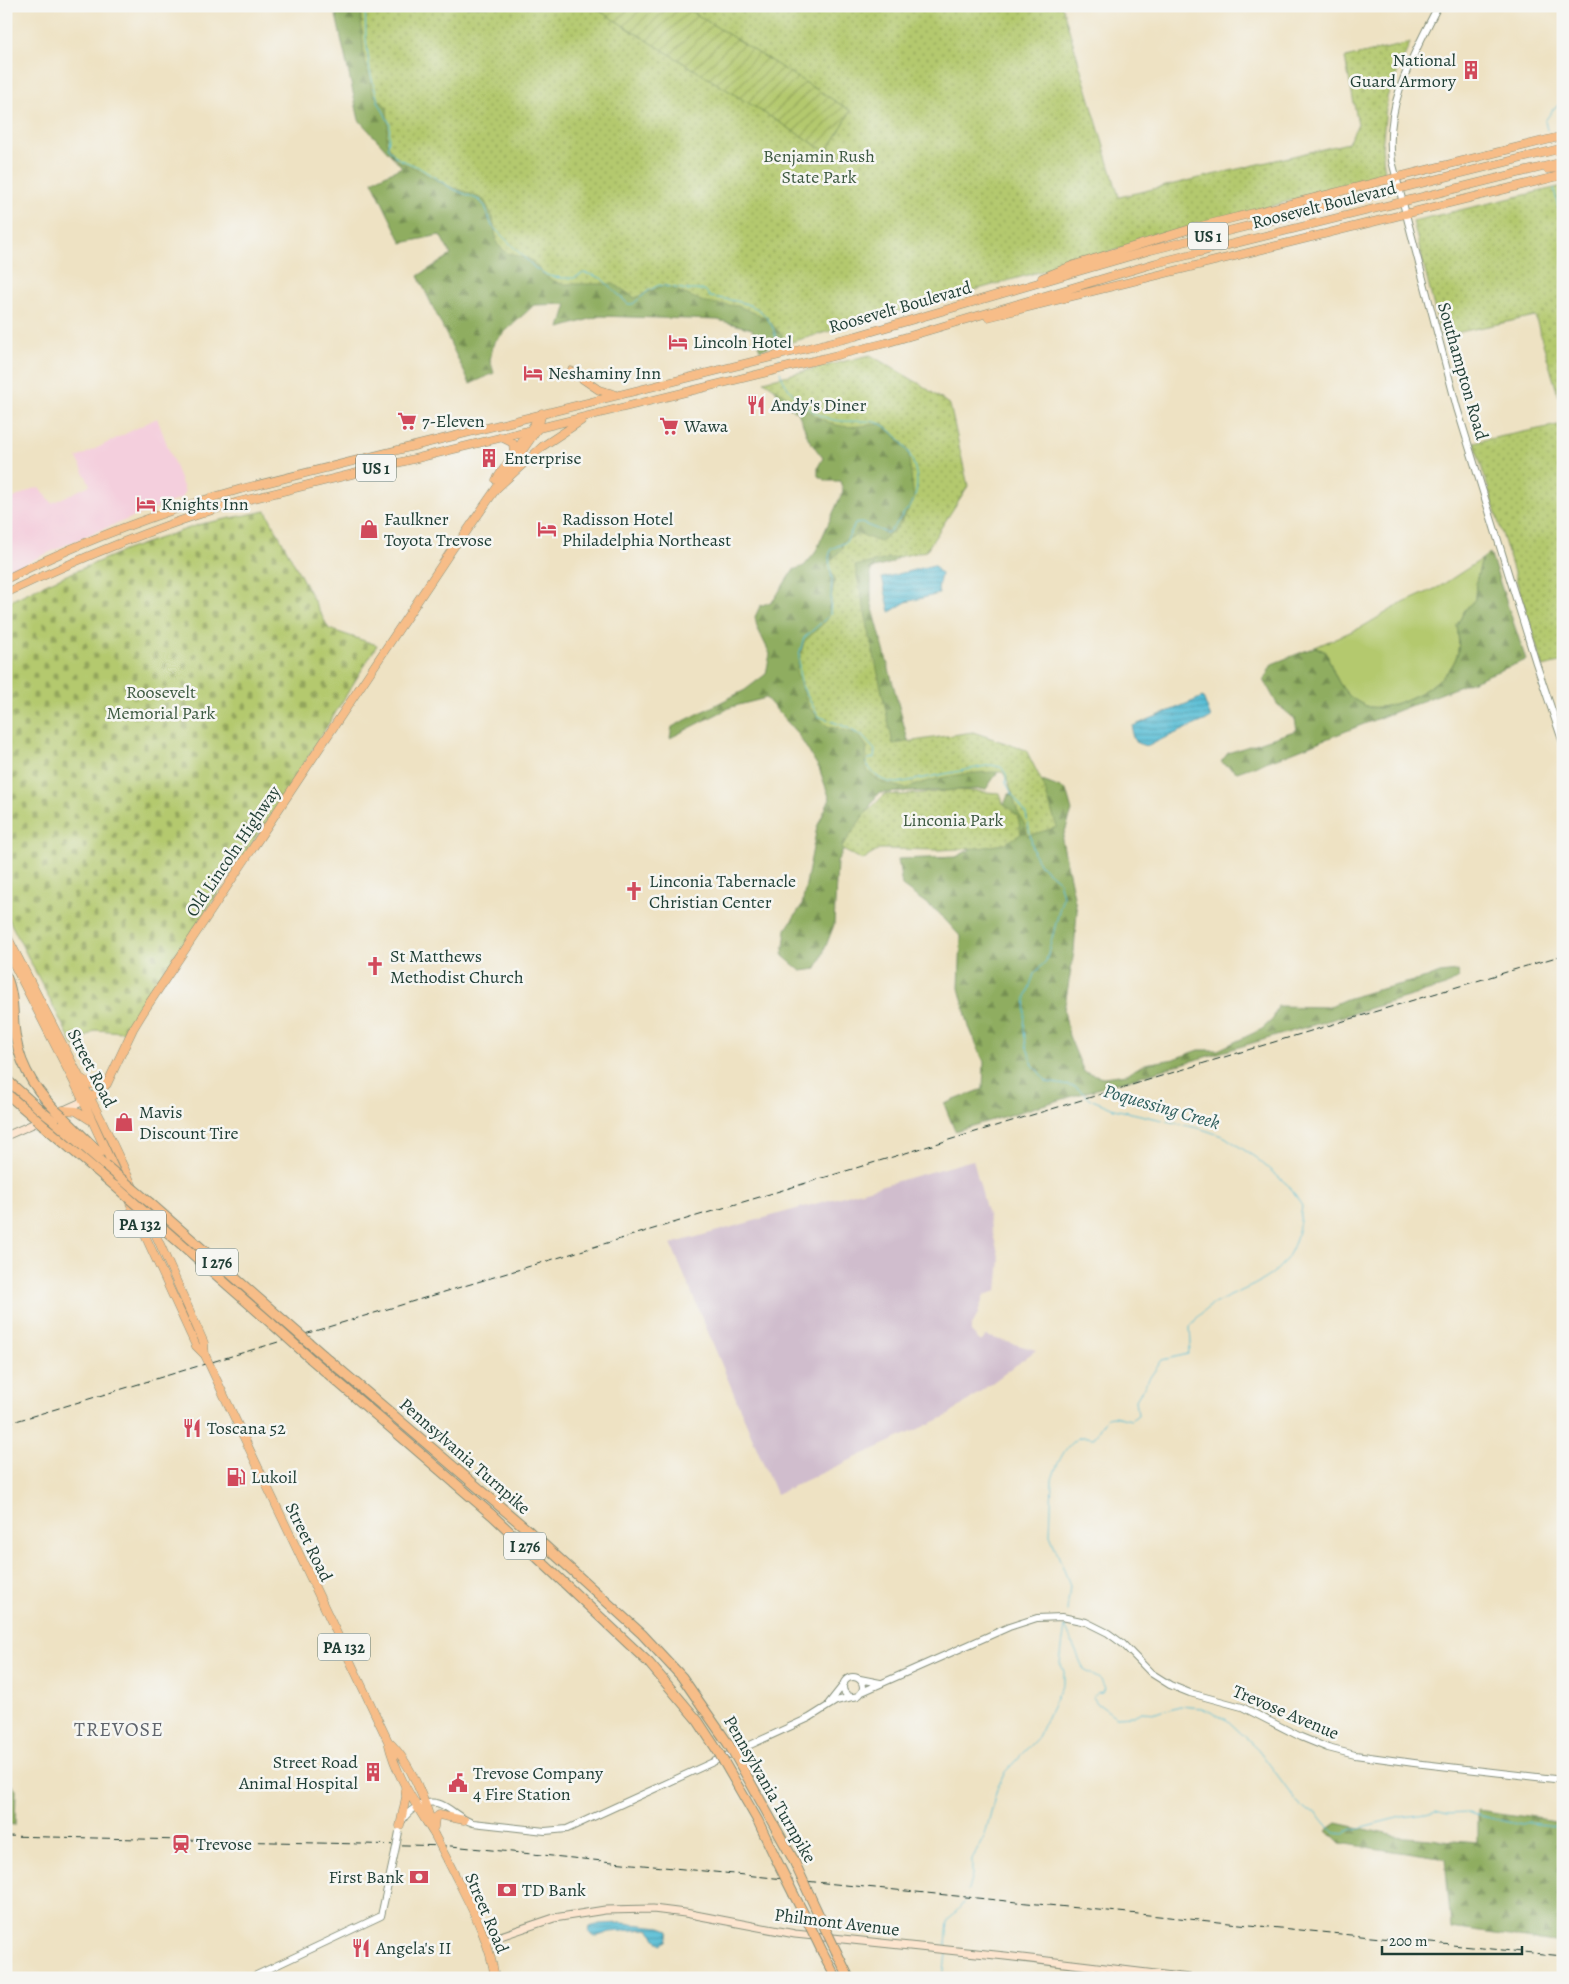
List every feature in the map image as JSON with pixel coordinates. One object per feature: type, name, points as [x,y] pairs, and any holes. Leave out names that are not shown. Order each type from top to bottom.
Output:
[{"type":"highway","points":[[6,976],[12,996],[15,1032],[20,1057],[30,1080],[59,1115]]},
{"type":"highway","points":[[6,1080],[45,1114],[59,1115]]},
{"type":"highway","name":"Pennsylvania Turnpike","points":[[6,1093],[492,1515],[649,1663],[698,1722],[724,1762],[758,1821],[836,1978]]},
{"type":"highway","name":"Pennsylvania Turnpike","points":[[59,1115],[125,1182],[530,1532],[642,1634],[682,1677],[729,1745],[793,1859],[849,1978]]},
{"type":"main road","name":"Roosevelt Boulevard","points":[[1019,287],[1074,265],[1172,234],[1395,177],[1563,138]]},
{"type":"main road","points":[[1528,156],[1563,138]]},
{"type":"main road","name":"Roosevelt Boulevard","points":[[621,394],[788,354],[882,329],[1019,287],[1069,275],[1172,244],[1563,148]]},
{"type":"main road","name":"Roosevelt Boulevard","points":[[590,416],[911,336],[1156,263],[1563,162]]},
{"type":"main road","points":[[1532,169],[1563,168]]},
{"type":"main road","name":"Roosevelt Boulevard","points":[[950,324],[964,323],[1563,175]]},
{"type":"main road","points":[[570,371],[600,390],[621,394]]},
{"type":"main road","name":"US 1","points":[[6,579],[67,550],[109,533],[204,500],[621,394]]},
{"type":"main road","name":"Old Lincoln Highway","points":[[455,544],[462,538],[497,488],[542,413]]},
{"type":"main road","points":[[497,488],[548,442],[590,416]]},
{"type":"main road","name":"US 1","points":[[6,592],[118,543],[205,512],[262,496],[590,416]]},
{"type":"main road","name":"Old Lincoln Highway","points":[[6,1136],[59,1115],[104,1087],[111,1078],[133,1029],[144,1011],[455,544],[458,536],[514,453],[534,429]]},
{"type":"main road","points":[[501,437],[508,439],[512,443],[514,453]]},
{"type":"main road","name":"Street Road","points":[[6,934],[79,1076],[96,1128],[184,1320],[196,1346],[205,1355],[388,1741],[391,1756],[448,1861],[486,1941],[495,1978]]},
{"type":"main road","name":"Street Road","points":[[6,950],[87,1099],[172,1269],[204,1343],[205,1355]]},
{"type":"main road","points":[[79,1076],[88,1083],[97,1085],[105,1083],[111,1078]]},
{"type":"main road","points":[[59,1115],[71,1110],[82,1113],[88,1117],[96,1128]]},
{"type":"main road","name":"Street Road","points":[[388,1741],[400,1751],[426,1803],[434,1834]]},
{"type":"main road","points":[[399,1829],[406,1797],[404,1781]]},
{"type":"main road","points":[[434,1834],[434,1823],[438,1816],[446,1815],[464,1820]]},
{"type":"main road","name":"Philmont Avenue","points":[[486,1941],[554,1918],[605,1910],[653,1909],[685,1913],[795,1934],[1189,1978]]},
{"type":"street","name":"Southampton Road","points":[[1438,6],[1405,74],[1394,105],[1390,146],[1395,177],[1457,408],[1533,654],[1563,743]]},
{"type":"street","name":"Trevose Avenue","points":[[862,1692],[1019,1623],[1037,1618],[1062,1617],[1086,1622],[1112,1635],[1145,1668],[1170,1685],[1190,1693],[1242,1707],[1328,1748],[1355,1755],[1563,1780]]},
{"type":"street","points":[[826,1706],[850,1677],[883,1683]]},
{"type":"street","points":[[250,1978],[381,1916],[399,1829],[405,1816],[417,1806],[431,1802],[440,1804],[464,1820],[473,1823],[544,1831],[573,1827],[810,1718],[826,1706],[842,1698],[852,1697],[862,1692],[863,1686],[860,1680]]},
{"type":"street","points":[[844,1684],[844,1691],[852,1697]]},
{"type":"shaded area","points":[[157,418],[185,492],[182,498],[88,535],[6,572],[6,538],[12,535],[6,524],[6,502],[32,489],[40,488],[52,503],[90,485],[77,458]]},
{"type":"shaded area","points":[[973,1160],[1000,1260],[997,1291],[984,1295],[971,1327],[971,1332],[981,1342],[986,1336],[1036,1350],[949,1415],[776,1494],[671,1244]]},
{"type":"green space","points":[[334,6],[552,6],[1073,249],[760,350],[752,329],[718,320],[600,316],[560,328],[567,304],[534,305],[494,342],[490,360],[494,373],[470,384],[418,276],[451,255],[440,235],[402,243],[372,181],[402,167],[359,120]]},
{"type":"green space","name":"Benjamin Rush State Park","points":[[363,6],[1062,6],[1119,197],[1348,143],[1358,124],[1345,58],[1410,43],[1387,97],[1382,148],[1385,174],[784,344],[782,335],[766,318],[738,306],[706,303],[664,285],[635,298],[614,284],[561,284],[546,277],[531,260],[507,253],[497,244],[493,218],[484,200],[445,185],[396,160],[386,141],[388,125],[387,108],[373,93],[364,56],[361,18]]},
{"type":"green space","points":[[592,6],[683,6],[851,111],[827,152]]},
{"type":"green space","points":[[1563,186],[1563,412],[1535,316],[1441,336],[1413,221]]},
{"type":"green space","points":[[870,355],[920,384],[950,405],[968,486],[926,551],[855,566],[893,744],[973,732],[1026,750],[1043,784],[1057,827],[1028,836],[1003,772],[954,776],[929,781],[906,789],[881,782],[870,774],[865,767],[867,747],[858,734],[827,726],[809,707],[796,672],[804,642],[827,620],[835,578],[826,566],[842,549],[843,541],[860,534],[879,542],[898,527],[914,500],[908,450],[884,424],[852,427],[832,424],[812,414],[764,381]]},
{"type":"green space","points":[[773,382],[910,411],[917,539],[892,563],[871,569],[871,601],[910,748],[1011,753],[986,789],[878,793],[837,861],[834,925],[817,969],[801,971],[783,956],[786,929],[802,905],[817,827],[830,799],[819,768],[797,733],[766,698],[731,707],[670,738],[672,727],[745,690],[766,674],[770,654],[757,627],[755,617],[760,606],[773,601],[793,570],[804,566],[815,553],[843,491],[840,481],[827,481],[818,476],[818,467],[823,458],[809,440],[798,412],[782,400]]},
{"type":"green space","points":[[1563,424],[1563,662],[1543,667],[1474,442]]},
{"type":"green space","name":"Roosevelt Memorial Park","points":[[266,511],[329,629],[377,645],[286,793],[124,1032],[95,1030],[74,1047],[6,914],[6,603],[126,550],[201,524]]},
{"type":"green space","points":[[1490,553],[1526,660],[1288,754],[1237,772],[1221,762],[1228,753],[1297,730],[1295,719],[1277,704],[1264,680],[1272,664],[1315,647],[1326,652],[1336,677],[1347,694],[1369,707],[1380,707],[1407,699],[1433,684],[1444,675],[1457,655],[1459,644],[1457,625],[1465,610],[1475,599],[1476,582],[1482,559]]},
{"type":"green space","points":[[1482,559],[1476,582],[1475,599],[1465,610],[1457,625],[1459,644],[1457,655],[1444,675],[1420,693],[1380,707],[1369,707],[1347,694],[1336,677],[1326,652],[1315,647],[1362,627],[1399,605],[1439,587]]},
{"type":"green space","points":[[1032,777],[1066,790],[1072,811],[1062,840],[1077,911],[1074,952],[1064,1010],[1069,1036],[1084,1072],[1103,1077],[1127,1074],[1145,1064],[1174,1059],[1199,1050],[1218,1050],[1262,1029],[1273,1019],[1278,1006],[1328,1007],[1346,999],[1440,973],[1457,971],[1459,978],[1445,986],[955,1131],[944,1104],[983,1089],[984,1062],[969,1027],[959,988],[961,937],[938,912],[902,886],[898,859],[956,857],[991,838],[1008,795]]},
{"type":"green space","name":"Linconia Park","points":[[956,790],[1000,793],[1003,803],[1018,816],[1021,834],[1004,844],[979,848],[939,850],[881,849],[862,860],[841,849],[863,816],[885,794],[902,795]]},
{"type":"green space","points":[[6,1778],[16,1790],[15,1825],[6,1824]]},
{"type":"green space","points":[[1478,1810],[1563,1822],[1563,1943],[1451,1928],[1445,1859],[1340,1843],[1327,1830],[1337,1823],[1395,1836],[1478,1843]]},
{"type":"water","points":[[934,565],[941,574],[939,594],[906,602],[890,612],[882,578]]},
{"type":"water","points":[[1203,697],[1211,718],[1146,746],[1137,743],[1132,735],[1133,726]]},
{"type":"water","points":[[622,1923],[661,1927],[669,1930],[667,1941],[661,1944],[650,1930],[647,1929],[610,1932],[595,1937],[590,1934],[588,1928],[601,1924]]},
{"type":"waterway","name":"Poquessing Creek","points":[[365,6],[370,72],[378,101],[390,124],[388,148],[397,158],[418,167],[453,189],[479,200],[485,206],[492,226],[536,269],[549,276],[574,278],[584,273],[593,275],[601,278],[628,304],[633,304],[648,291],[659,285],[688,290],[705,290],[710,297],[747,304],[765,315],[771,324],[778,351]]},
{"type":"waterway","points":[[1547,130],[1545,121],[1554,108],[1563,102]]},
{"type":"waterway","points":[[1554,188],[1563,230]]},
{"type":"waterway","name":"Poquessing Creek","points":[[779,358],[779,366]]},
{"type":"waterway","name":"Poquessing Creek","points":[[780,372],[789,390],[814,412],[833,420],[877,422],[890,430],[898,438],[911,457],[917,479],[916,490],[911,506],[892,528],[887,533],[861,523],[855,524],[846,542],[831,549],[829,558],[832,579],[830,615],[804,638],[799,655],[799,672],[802,686],[818,716],[846,727],[862,736],[875,750],[874,758],[866,762],[875,775],[883,780],[898,783],[991,765],[1001,767],[1006,774],[1006,783],[1026,814],[1034,854],[1040,865],[1059,881],[1063,896],[1046,961],[1034,974],[1026,997],[1024,1031],[1026,1045],[1033,1065],[1047,1082],[1076,1087],[1090,1099],[1114,1109],[1202,1129],[1225,1137],[1256,1158],[1289,1186],[1302,1206],[1295,1240],[1284,1262],[1266,1278],[1209,1307],[1201,1314],[1190,1327],[1191,1344],[1188,1354],[1162,1360],[1146,1383],[1136,1400],[1138,1415],[1131,1420],[1114,1416],[1107,1417],[1094,1438],[1083,1437],[1077,1439],[1071,1443],[1062,1455],[1052,1480],[1050,1535],[1070,1585],[1067,1611]]},
{"type":"waterway","points":[[1065,1626],[1084,1670],[1101,1680],[1105,1688],[1093,1697],[1097,1703],[1116,1717],[1133,1716],[1142,1712],[1156,1713],[1180,1706],[1202,1708],[1227,1720],[1258,1749],[1298,1803],[1309,1812],[1318,1814],[1334,1833],[1344,1834],[1350,1830],[1401,1817],[1437,1811],[1448,1814],[1468,1813],[1521,1825],[1529,1823],[1563,1827]]},
{"type":"waterway","name":"Poquessing Creek","points":[[968,1890],[972,1876],[972,1860],[985,1835],[997,1789],[1005,1772],[1037,1738],[1064,1682],[1064,1671],[1060,1663],[1065,1626]]},
{"type":"waterway","name":"Poquessing Creek","points":[[946,1946],[948,1921],[966,1900]]},
{"type":"waterway","name":"Poquessing Creek","points":[[943,1978],[946,1954]]},
{"type":"railway","points":[[6,1424],[1563,955]]},
{"type":"railway","points":[[6,1836],[451,1846],[1563,1956]]},
{"type":"place","name":"National Guard Armory","points":[[1471,70]]},
{"type":"place","name":"Lincoln Hotel","points":[[678,342]]},
{"type":"place","name":"Neshaminy Inn","points":[[533,373]]},
{"type":"place","name":"Andy's Diner","points":[[756,405]]},
{"type":"place","name":"7-Eleven","points":[[407,421]]},
{"type":"place","name":"Wawa","points":[[669,426]]},
{"type":"place","name":"Enterprise","points":[[489,458]]},
{"type":"place","name":"Knights Inn","points":[[146,504]]},
{"type":"place","name":"Faulkner Toyota Trevose","points":[[369,529]]},
{"type":"place","name":"Radisson Hotel Philadelphia Northeast","points":[[547,529]]},
{"type":"place","name":"Linconia Tabernacle Christian Center","points":[[634,891]]},
{"type":"place","name":"St Matthews Methodist Church","points":[[375,966]]},
{"type":"place","name":"Mavis Discount Tire","points":[[124,1122]]},
{"type":"place","name":"Toscana 52","points":[[192,1428]]},
{"type":"place","name":"Lukoil","points":[[236,1477]]},
{"type":"place","name":"Street Road Animal Hospital","points":[[373,1772]]},
{"type":"place","name":"Trevose Company 4 Fire Station","points":[[458,1783]]},
{"type":"place","name":"Trevose","points":[[181,1844]]},
{"type":"place","name":"First Bank","points":[[419,1877]]},
{"type":"place","name":"TD Bank","points":[[507,1890]]},
{"type":"place","name":"Angela's II","points":[[361,1948]]},
{"type":"district","name":"TREVOSE","points":[[119,1729]]}]
